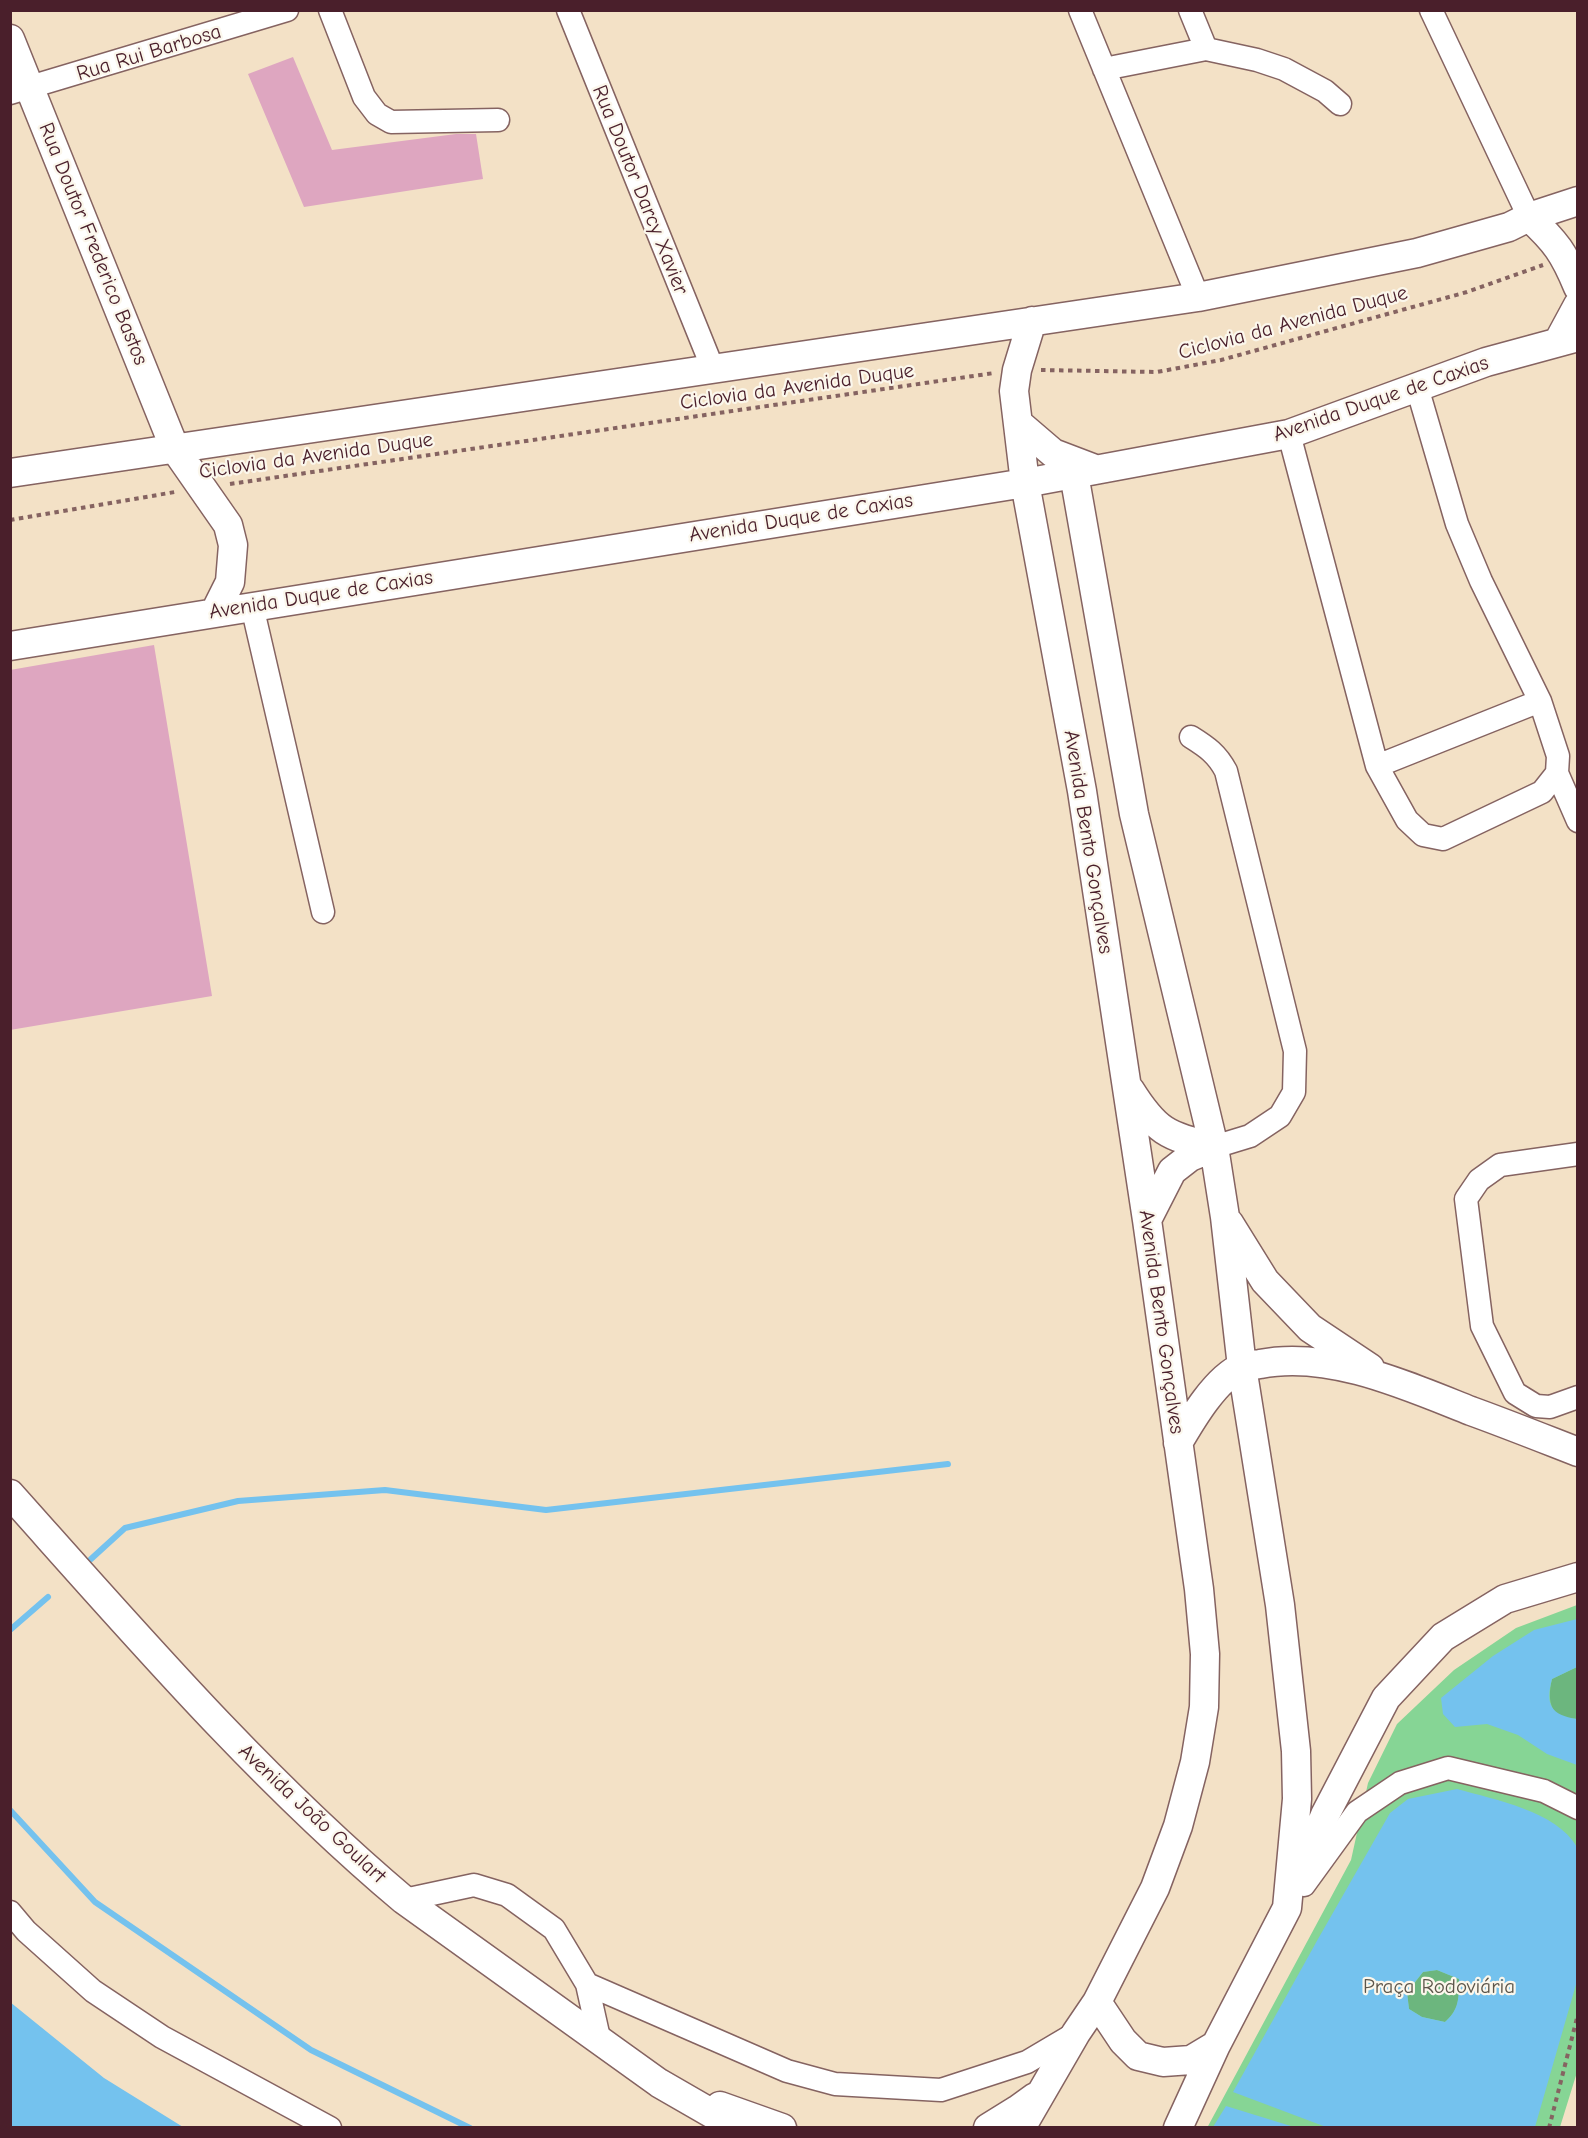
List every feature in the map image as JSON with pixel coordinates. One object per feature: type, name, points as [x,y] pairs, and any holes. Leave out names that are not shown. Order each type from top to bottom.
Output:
[{"type":"main road","name":"Rua Doutor Frederico Bastos","points":[[10,39],[21,91],[175,449],[228,525],[232,545],[230,582],[215,612]]},
{"type":"main road","points":[[10,473],[1198,297],[1418,253],[1509,227],[1529,217],[1578,201]]},
{"type":"main road","points":[[1529,217],[1551,237],[1565,257],[1578,287]]},
{"type":"main road","points":[[1568,340],[1578,305]]},
{"type":"main road","name":"Avenida Bento Gonçalves","points":[[1021,2127],[1076,2033],[1097,2002],[1155,1888],[1178,1826],[1195,1762],[1204,1707],[1205,1654],[1200,1600],[1147,1220],[1082,791],[1025,483],[1014,391],[1017,370],[1032,321]]},
{"type":"main road","name":"Avenida Duque de Caxias","points":[[10,646],[1025,483],[1288,434],[1486,362],[1568,340]]},
{"type":"main road","points":[[1018,423],[1053,453],[1085,472],[1134,814],[1214,1147],[1225,1216],[1242,1367],[1280,1605],[1295,1739],[1297,1799],[1287,1908]]},
{"type":"main road","points":[[1126,1083],[1145,1114],[1166,1132],[1185,1141],[1214,1147]]},
{"type":"main road","points":[[1147,1220],[1172,1171],[1190,1156],[1214,1147]]},
{"type":"main road","points":[[1225,1216],[1264,1281],[1310,1328],[1382,1376]]},
{"type":"main road","points":[[1178,1443],[1192,1419],[1226,1378],[1242,1367],[1294,1361],[1336,1366],[1382,1376],[1578,1452]]},
{"type":"main road","name":"Avenida João Goulart","points":[[10,1494],[234,1741],[370,1871],[404,1900],[659,2083],[737,2127]]},
{"type":"main road","points":[[1178,2127],[1216,2045],[1287,1908],[1325,1815],[1386,1698],[1443,1637],[1505,1599],[1578,1577]]},
{"type":"main road","points":[[1097,2002],[1122,2041],[1138,2056],[1163,2062],[1191,2060],[1216,2045]]},
{"type":"main road","name":"Avenida João Goulart","points":[[659,2083],[737,2113],[782,2127]]},
{"type":"main road","points":[[988,2127],[1041,2092]]},
{"type":"street","name":"Rua Rui Barbosa","points":[[21,91],[287,10]]},
{"type":"street","points":[[330,10],[364,97],[377,114],[391,122],[498,120]]},
{"type":"street","name":"Rua Doutor Darcy Xavier","points":[[568,10],[713,369]]},
{"type":"street","points":[[1080,10],[1198,297]]},
{"type":"street","points":[[1191,10],[1206,49]]},
{"type":"street","points":[[1431,10],[1529,217]]},
{"type":"street","points":[[1104,69],[1206,49],[1257,60],[1284,69],[1325,91],[1340,104]]},
{"type":"street","points":[[1417,387],[1457,524],[1481,581],[1540,701],[1558,756],[1557,773],[1578,821]]},
{"type":"street","points":[[1288,434],[1377,766],[1407,820],[1423,835],[1443,839],[1542,792],[1557,773]]},
{"type":"street","points":[[252,606],[323,912]]},
{"type":"street","points":[[1377,766],[1540,701]]},
{"type":"street","points":[[1191,737],[1218,756],[1226,771],[1295,1051],[1294,1092],[1280,1116],[1251,1136],[1214,1147]]},
{"type":"street","points":[[1578,1154],[1500,1165],[1479,1180],[1466,1199],[1482,1326],[1515,1393],[1536,1406],[1550,1407],[1578,1396]]},
{"type":"street","points":[[1287,1908],[1357,1812],[1400,1783],[1448,1768],[1544,1791],[1578,1808]]},
{"type":"street","points":[[404,1900],[474,1885],[507,1895],[554,1929],[587,1984],[599,2038]]},
{"type":"street","points":[[10,1912],[26,1930],[93,1991],[162,2037],[330,2127]]},
{"type":"street","points":[[587,1984],[787,2071],[835,2084],[941,2090],[1027,2062],[1076,2033]]},
{"type":"path","name":"Ciclovia da Avenida Duque","points":[[10,520],[130,498],[1017,370],[1157,372],[1221,360],[1467,292],[1565,257]]},
{"type":"path","points":[[1549,2127],[1578,2014]]},
{"type":"green space","name":"Praça Rodoviária","points":[[1577,1605],[1578,2069],[1560,2127],[1207,2128],[1351,1860],[1368,1783],[1397,1724],[1454,1670],[1516,1628]]},
{"type":"green space","points":[[1577,1667],[1577,1719],[1564,1718],[1557,1714],[1551,1705],[1552,1679]]},
{"type":"green space","points":[[1437,1970],[1459,1979],[1458,2003],[1445,2022],[1422,2017],[1409,2009],[1407,1993],[1423,1972]]},
{"type":"water","points":[[1577,1619],[1577,1667],[1552,1679],[1549,1696],[1552,1707],[1556,1711],[1561,1715],[1577,1719],[1577,1765],[1547,1754],[1518,1735],[1487,1724],[1455,1727],[1443,1714],[1441,1698],[1493,1656],[1534,1630]]},
{"type":"water","name":"Praça Rodoviária","points":[[1457,1789],[1489,1798],[1524,1809],[1555,1824],[1577,1847],[1577,1981],[1535,2127],[1326,2127],[1233,2092],[1390,1813],[1408,1799]],"holes":[[[1437,1970],[1459,1979],[1457,2003],[1453,2013],[1445,2022],[1422,2017],[1409,2009],[1407,1992],[1423,1972]]]},
{"type":"water","points":[[10,2002],[104,2078],[183,2127],[11,2127]]},
{"type":"water","points":[[1226,2106],[1294,2127],[1213,2127]]},
{"type":"building","points":[[293,57],[332,150],[456,134],[476,134],[483,179],[304,207],[248,74]]},
{"type":"building","points":[[154,645],[212,996],[10,1030],[10,670]]},
{"type":"waterway","points":[[91,1559],[125,1528],[238,1501],[385,1490],[546,1510],[948,1464]]},
{"type":"waterway","points":[[10,1630],[48,1597]]},
{"type":"waterway","points":[[10,1810],[95,1902],[311,2050],[470,2128]]}]
